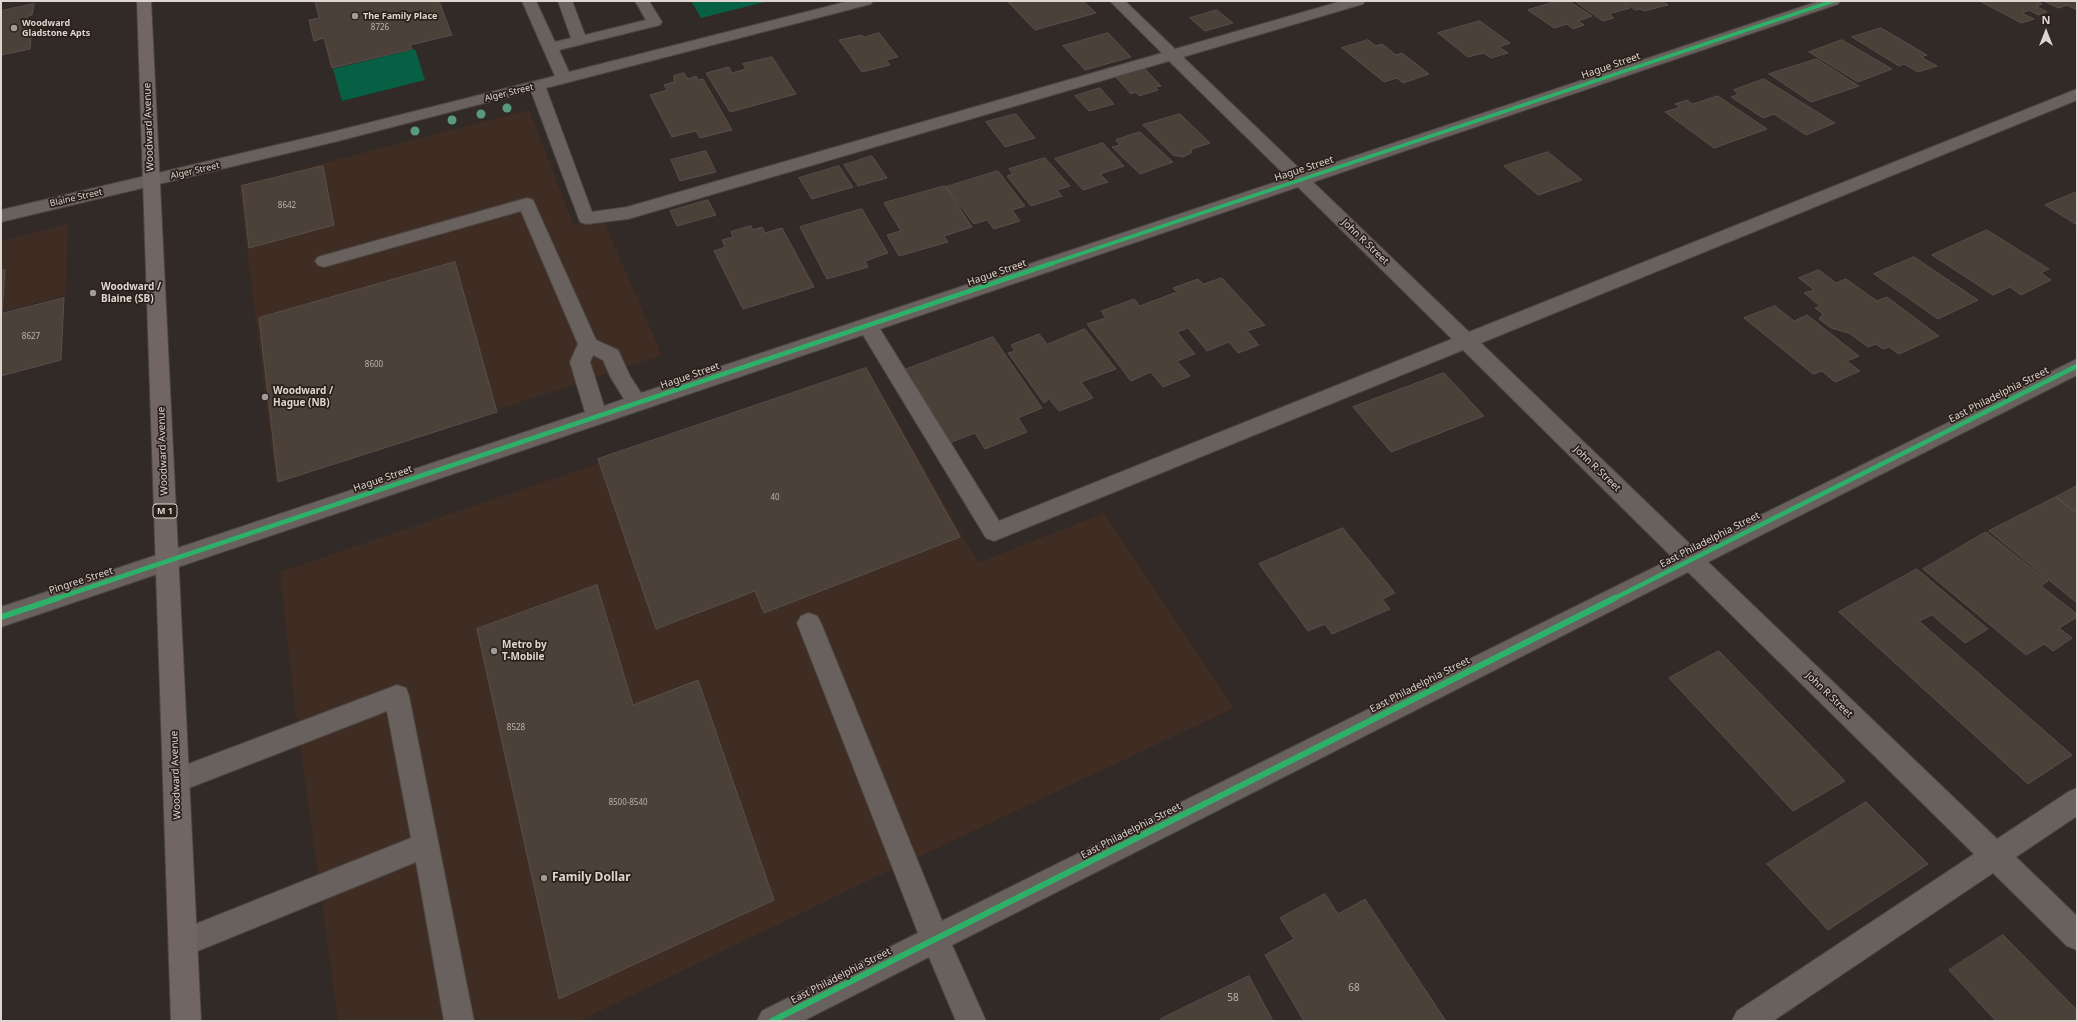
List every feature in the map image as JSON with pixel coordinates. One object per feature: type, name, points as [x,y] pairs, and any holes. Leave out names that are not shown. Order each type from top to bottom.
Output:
[{"type":"main road","name":"Woodward Avenue","points":[[144,1],[186,1021]]},
{"type":"street","points":[[530,1],[564,79]]},
{"type":"street","points":[[565,1],[580,41]]},
{"type":"street","points":[[550,48],[654,22],[642,1]]},
{"type":"street","name":"Alger Street","points":[[151,181],[564,79],[866,1]]},
{"type":"street","name":"John R Street","points":[[1117,1],[2077,936]]},
{"type":"street","points":[[537,85],[586,218],[628,213],[1358,1]]},
{"type":"street","name":"Hague Street","points":[[167,562],[1833,1]]},
{"type":"street","points":[[868,326],[994,532],[1467,342],[2077,94]]},
{"type":"street","name":"Blaine Street","points":[[1,216],[151,181]]},
{"type":"street","points":[[324,261],[527,204],[588,344],[611,355],[637,403]]},
{"type":"street","points":[[588,344],[580,362],[597,417]]},
{"type":"street","name":"East Philadelphia Street","points":[[772,1021],[2077,366]]},
{"type":"street","name":"Pingree Street","points":[[1,617],[167,562]]},
{"type":"street","points":[[809,623],[935,939],[971,1021]]},
{"type":"street","points":[[176,781],[397,696],[459,1021]]},
{"type":"street","points":[[1747,1021],[1996,857],[2077,801]]},
{"type":"street","points":[[183,943],[426,845]]},
{"type":"shaded area","points":[[529,110],[574,226],[602,218],[662,355],[276,483],[239,185]]},
{"type":"shaded area","points":[[68,224],[66,295],[1,312],[1,241]]},
{"type":"shaded area","points":[[869,371],[978,563],[1104,513],[1234,708],[880,875],[579,1021],[338,1021],[293,692],[280,572]]},
{"type":"green space","points":[[691,1],[769,1],[701,18]]},
{"type":"green space","points":[[415,49],[425,80],[342,101],[333,69]]},
{"type":"building","points":[[315,1],[439,1],[452,35],[410,45],[412,49],[332,68],[324,38],[314,41],[309,20],[319,18]]},
{"type":"building","points":[[1014,1],[1083,1],[1096,13],[1035,30],[1009,3]]},
{"type":"building","points":[[1558,1],[1569,1],[1592,16],[1578,21],[1584,25],[1573,29],[1567,24],[1554,28],[1528,10]]},
{"type":"building","points":[[1575,1],[1621,1],[1630,8],[1609,14],[1614,18],[1603,21]]},
{"type":"building","points":[[1623,1],[1663,1],[1668,5],[1644,11],[1640,9],[1636,10]]},
{"type":"building","points":[[1980,1],[2036,1],[2042,4],[2036,6],[2047,12],[2038,15],[2029,10],[2022,13],[2034,19],[2022,23]]},
{"type":"building","points":[[2044,1],[2077,1],[2077,10],[2067,5],[2059,8]]},
{"type":"building","name":"Woodward Gladstone Apts","points":[[34,4],[32,15],[28,16],[27,23],[30,24],[30,27],[26,30],[25,38],[31,37],[30,49],[1,55],[1,11]]},
{"type":"building","points":[[1217,10],[1233,23],[1205,31],[1190,18]]},
{"type":"building","points":[[1480,21],[1510,43],[1499,47],[1508,53],[1491,58],[1484,53],[1468,57],[1438,33]]},
{"type":"building","points":[[1881,28],[1927,55],[1921,57],[1937,66],[1918,72],[1904,64],[1899,66],[1852,37]]},
{"type":"building","points":[[879,33],[898,57],[886,60],[890,65],[862,72],[839,40],[862,35],[864,37]]},
{"type":"building","points":[[1108,33],[1131,57],[1085,70],[1063,46]]},
{"type":"building","points":[[1368,40],[1376,46],[1382,44],[1396,55],[1402,53],[1429,74],[1403,83],[1397,78],[1384,82],[1342,48]]},
{"type":"building","points":[[1842,40],[1892,69],[1858,82],[1809,52]]},
{"type":"building","points":[[772,57],[796,94],[730,112],[706,73],[729,67],[732,73],[746,69],[743,64]]},
{"type":"building","points":[[1817,59],[1859,86],[1811,102],[1769,74]]},
{"type":"building","points":[[1145,69],[1161,86],[1155,87],[1158,90],[1139,96],[1136,92],[1131,94],[1116,77]]},
{"type":"building","points":[[684,73],[688,79],[696,76],[698,80],[703,79],[732,130],[700,138],[696,131],[672,137],[650,95],[667,90],[664,85],[674,82],[674,76]]},
{"type":"building","points":[[1764,79],[1835,123],[1806,135],[1774,114],[1763,118],[1731,97],[1739,94],[1734,90]]},
{"type":"building","points":[[1100,88],[1114,104],[1089,111],[1075,96]]},
{"type":"building","points":[[1718,96],[1767,129],[1714,148],[1665,112],[1680,107],[1675,104],[1687,100],[1692,104]]},
{"type":"building","points":[[1016,114],[1035,138],[1005,147],[986,122]]},
{"type":"building","points":[[1180,114],[1210,143],[1192,149],[1191,153],[1183,157],[1173,155],[1143,125]]},
{"type":"building","points":[[1140,132],[1173,162],[1140,174],[1112,147],[1120,145],[1116,140]]},
{"type":"building","points":[[1103,143],[1124,166],[1100,174],[1108,182],[1083,190],[1055,159]]},
{"type":"building","points":[[706,151],[716,172],[680,181],[671,160]]},
{"type":"building","points":[[1548,152],[1582,180],[1538,195],[1504,166]]},
{"type":"building","points":[[872,156],[887,178],[858,186],[844,165]]},
{"type":"building","points":[[1045,158],[1070,186],[1057,190],[1062,196],[1031,206],[1007,176],[1013,174],[1009,169]]},
{"type":"building","points":[[323,166],[334,225],[249,248],[242,186]]},
{"type":"building","points":[[839,166],[853,187],[812,199],[799,178]]},
{"type":"building","points":[[998,171],[1025,206],[1012,210],[1020,221],[994,229],[987,220],[974,224],[946,187]]},
{"type":"building","points":[[945,186],[972,227],[944,236],[948,242],[899,256],[887,235],[901,231],[884,203]]},
{"type":"building","points":[[2077,192],[2077,225],[2045,205]]},
{"type":"building","points":[[708,200],[716,215],[677,226],[670,211]]},
{"type":"building","points":[[862,209],[888,253],[865,261],[868,267],[827,279],[800,227]]},
{"type":"building","points":[[751,226],[753,230],[762,227],[765,233],[782,228],[814,287],[743,309],[714,251],[725,247],[722,240],[733,237],[731,232]]},
{"type":"building","points":[[1987,230],[2049,269],[2041,273],[2051,280],[2021,295],[2010,287],[1993,295],[1932,255]]},
{"type":"building","points":[[1914,257],[1978,300],[1938,319],[1874,274]]},
{"type":"building","points":[[455,262],[497,412],[278,482],[259,318]]},
{"type":"building","points":[[5,270],[2,314],[1,314],[1,271]]},
{"type":"building","points":[[1819,270],[1836,283],[1846,279],[1877,301],[1887,297],[1939,336],[1899,354],[1889,347],[1883,349],[1876,344],[1868,347],[1849,333],[1831,328],[1819,319],[1823,314],[1815,308],[1820,306],[1804,293],[1814,290],[1799,278]]},
{"type":"building","points":[[1222,278],[1265,325],[1247,331],[1259,345],[1238,353],[1229,342],[1207,351],[1188,328],[1177,332],[1195,354],[1177,361],[1190,376],[1163,387],[1151,372],[1131,381],[1087,324],[1106,318],[1101,311],[1134,299],[1140,306],[1177,292],[1173,288],[1198,279],[1203,284]]},
{"type":"building","points":[[64,298],[61,360],[1,376],[1,314]]},
{"type":"building","points":[[1775,306],[1794,321],[1807,315],[1859,356],[1847,361],[1860,371],[1835,382],[1822,371],[1813,374],[1744,318]]},
{"type":"building","points":[[1085,329],[1116,369],[1081,382],[1093,398],[1059,411],[1049,399],[1044,403],[1008,353],[1015,351],[1011,345],[1039,334],[1047,344]]},
{"type":"building","points":[[993,337],[1042,408],[1018,418],[1027,432],[985,449],[975,433],[949,443],[904,370]]},
{"type":"building","points":[[866,368],[960,537],[764,613],[755,591],[656,629],[598,459]]},
{"type":"building","points":[[1444,373],[1484,416],[1391,452],[1353,407]]},
{"type":"building","points":[[2077,486],[2077,513],[2056,497]]},
{"type":"building","points":[[2056,497],[2077,513],[2077,603],[1989,531]]},
{"type":"building","points":[[1343,528],[1395,593],[1382,599],[1390,609],[1332,634],[1325,624],[1308,631],[1259,564]]},
{"type":"building","points":[[1986,532],[2048,581],[2041,586],[2077,614],[2077,617],[2059,628],[2072,638],[2053,651],[2044,644],[2026,655],[1923,569]]},
{"type":"building","points":[[1917,569],[1988,629],[1965,643],[1932,615],[1919,621],[2072,755],[2028,784],[1839,612]]},
{"type":"building","points":[[597,585],[633,705],[698,680],[774,900],[559,999],[477,629]]},
{"type":"building","points":[[1719,651],[1845,781],[1793,811],[1669,678]]},
{"type":"building","points":[[1866,802],[1928,864],[1828,930],[1767,864]]},
{"type":"building","points":[[1325,894],[1338,914],[1365,899],[1446,1021],[1304,1021],[1265,955],[1294,939],[1280,918]]},
{"type":"building","points":[[2003,935],[2077,1010],[2077,1021],[1996,1021],[1949,970]]},
{"type":"building","points":[[1249,976],[1273,1021],[1162,1021],[1161,1019]]},
{"type":"cycle path","points":[[1,617],[1833,1]]},
{"type":"cycle path","points":[[772,1021],[2077,366]]},
{"type":"place","name":"The Family Place","points":[[355,16]]},
{"type":"place","name":"Woodward Gladstone Apts","points":[[14,28]]},
{"type":"place","name":"Woodward / Blaine (SB)","points":[[93,293]]},
{"type":"place","name":"Woodward / Hague (NB)","points":[[265,397]]},
{"type":"place","name":"Metro by T-Mobile","points":[[494,651]]},
{"type":"place","name":"Family Dollar","points":[[544,878]]}]
